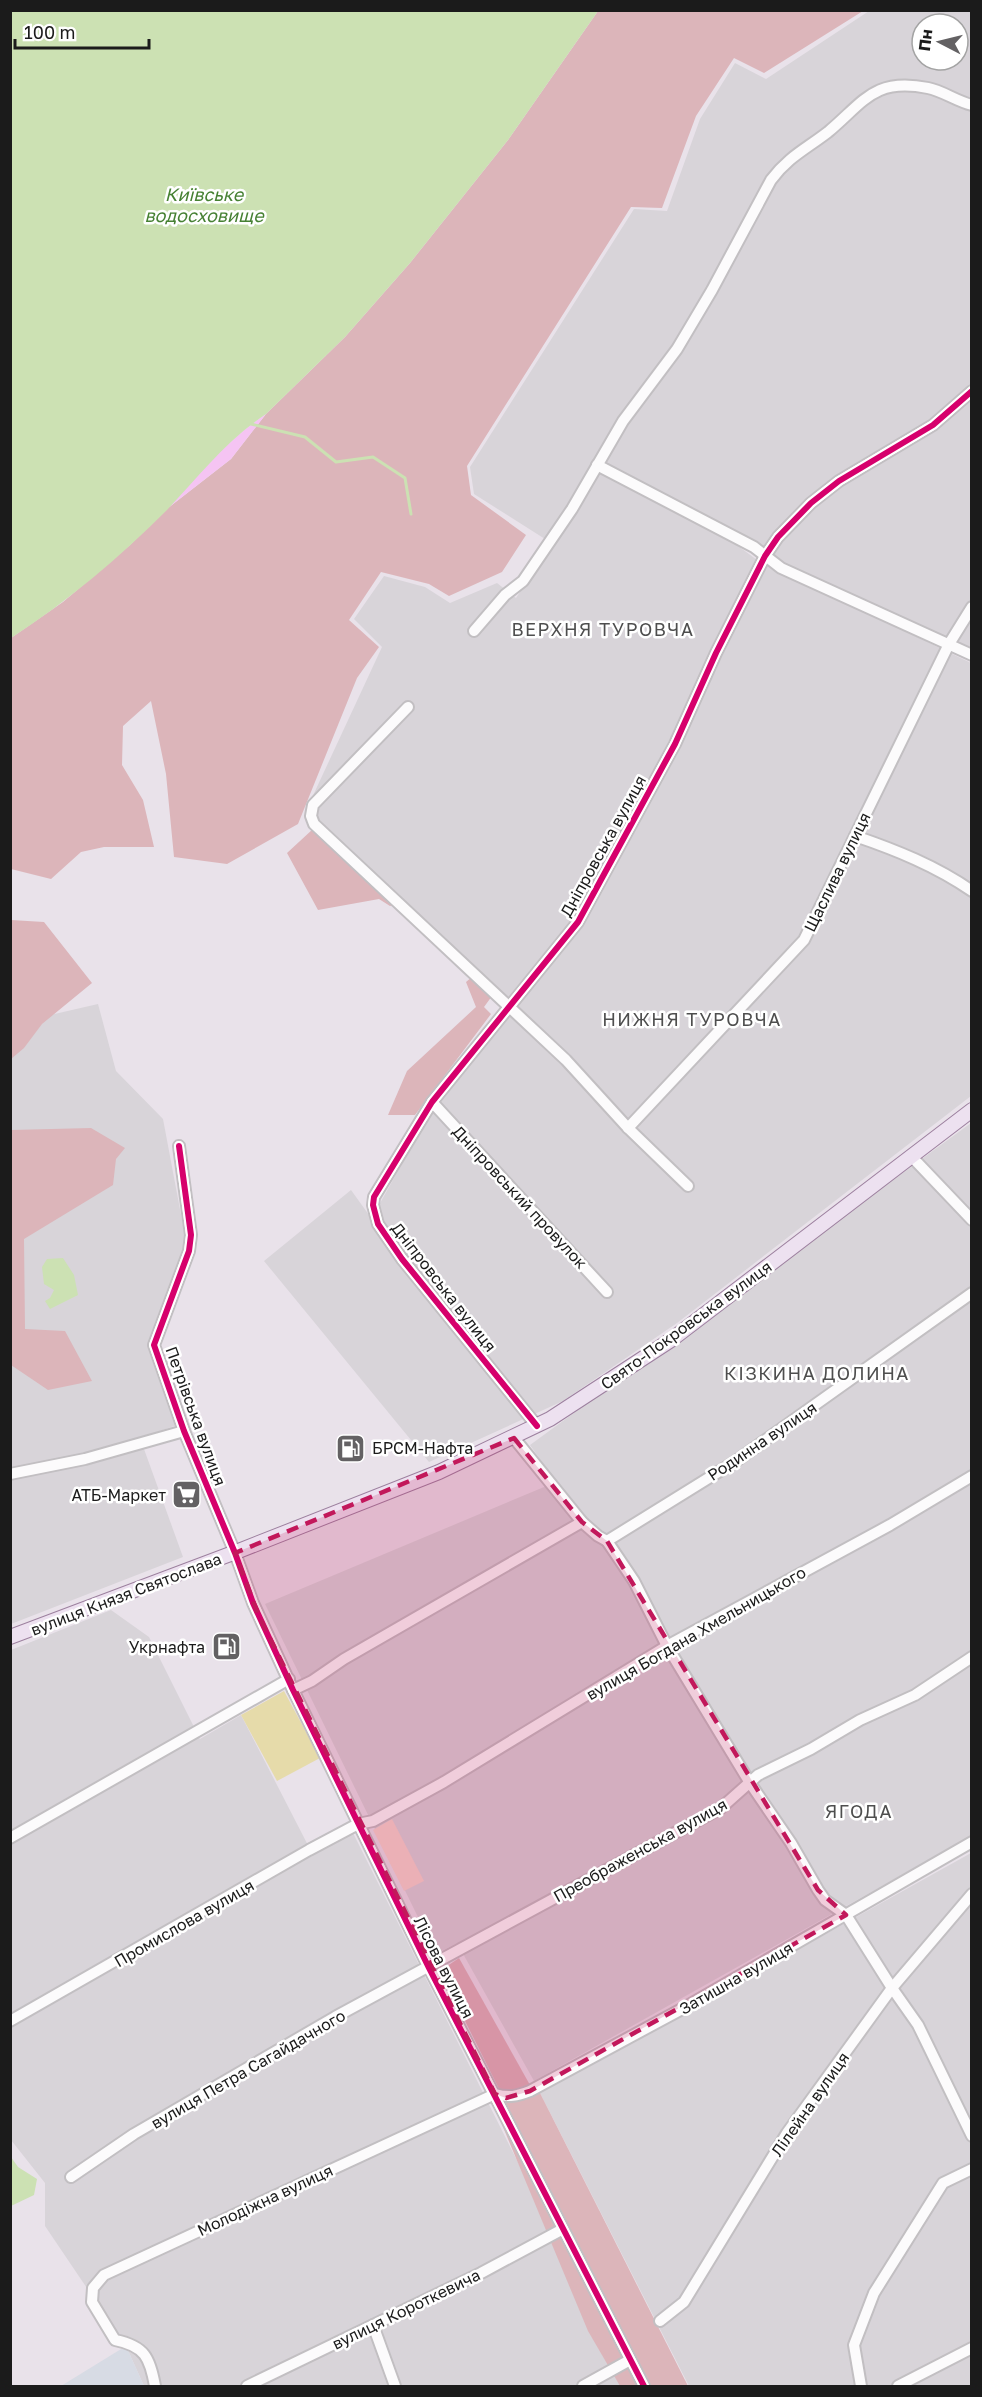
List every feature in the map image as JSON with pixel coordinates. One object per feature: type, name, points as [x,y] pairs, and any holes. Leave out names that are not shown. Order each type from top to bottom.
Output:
[{"type":"main road","name":"Свято-Покровська вулиця","points":[[238,1552],[439,1472],[514,1438],[573,1406],[671,1340],[972,1110]]},
{"type":"main road","name":"вулиця Князя Святослава","points":[[10,1638],[238,1552]]},
{"type":"street","points":[[474,631],[505,595],[523,581],[572,509],[623,421],[676,349],[712,290],[771,180],[783,165],[827,133],[877,90],[889,87],[929,88],[972,105]]},
{"type":"street","name":"Дніпровська вулиця","points":[[537,1426],[448,1318],[378,1224],[374,1205],[379,1187],[432,1102],[578,922],[675,744],[716,653],[765,556],[778,537],[811,502],[839,481],[933,425],[972,391]]},
{"type":"street","points":[[597,465],[754,547],[781,568],[972,655]]},
{"type":"street","name":"Щаслива вулиця","points":[[628,1128],[804,940],[949,644],[972,607]]},
{"type":"street","points":[[408,707],[313,805],[311,816],[314,824],[566,1060],[628,1128],[688,1186]]},
{"type":"street","points":[[855,836],[893,849],[950,875],[972,891]]},
{"type":"street","name":"Дніпровський провулок","points":[[432,1102],[607,1292]]},
{"type":"street","name":"Петрівська вулиця","points":[[179,1146],[190,1235],[189,1251],[154,1345],[184,1431],[238,1552]]},
{"type":"street","points":[[912,1157],[972,1220]]},
{"type":"street","name":"Родинна вулиця","points":[[607,1541],[736,1461],[972,1293]]},
{"type":"street","points":[[10,1474],[85,1460],[184,1431]]},
{"type":"street","points":[[514,1438],[582,1522],[607,1541],[634,1581],[667,1646],[750,1783],[791,1843],[825,1900],[846,1915],[892,1989],[918,2025],[972,2136]]},
{"type":"street","name":"вулиця Богдана Хмельницького","points":[[358,1824],[373,1821],[444,1782],[667,1646],[890,1525],[972,1476]]},
{"type":"street","points":[[10,1838],[291,1685],[312,1681],[344,1659],[582,1522]]},
{"type":"street","name":"Лісова вулиця","points":[[238,1552],[253,1603],[358,1824],[429,1968],[644,2386]]},
{"type":"street","name":"Преображенська вулиця","points":[[429,1968],[721,1808],[758,1774],[811,1749],[860,1720],[915,1695],[972,1657]]},
{"type":"street","name":"Промислова вулиця","points":[[10,2021],[358,1824]]},
{"type":"street","name":"Затишна вулиця","points":[[495,2094],[506,2098],[530,2091],[682,2009],[972,1842]]},
{"type":"street","name":"Лілейна вулиця","points":[[660,2321],[684,2302],[787,2133],[892,1989],[972,1894]]},
{"type":"street","name":"вулиця Петра Сагайдачного","points":[[71,2177],[134,2134],[335,2018],[429,1968]]},
{"type":"street","name":"Молодіжна вулиця","points":[[155,2386],[151,2364],[141,2350],[128,2343],[115,2340],[92,2302],[93,2288],[104,2275],[495,2094]]},
{"type":"street","points":[[861,2386],[854,2345],[874,2293],[943,2183],[972,2169]]},
{"type":"street","name":"вулиця Короткевича","points":[[248,2386],[481,2273],[563,2229]]},
{"type":"street","points":[[373,2325],[395,2386]]},
{"type":"street","points":[[898,2386],[972,2348]]},
{"type":"street","points":[[583,2386],[630,2360]]},
{"type":"highlighted area","points":[[514,1438],[582,1522],[607,1541],[818,1890],[846,1915],[530,2091],[506,2098],[495,2094],[258,1614],[235,1553]]},
{"type":"shaded area","points":[[598,11],[863,11],[764,73],[734,58],[696,116],[662,208],[631,207],[467,466],[471,495],[526,535],[502,572],[449,596],[429,584],[381,572],[349,620],[379,647],[357,678],[298,824],[227,864],[174,857],[166,774],[151,701],[123,726],[122,765],[143,800],[154,847],[104,847],[81,852],[51,879],[11,869],[11,638],[63,602],[130,545],[168,508],[231,459],[266,414],[345,337],[410,263],[508,140]]},
{"type":"shaded area","points":[[869,11],[971,11],[971,650],[784,565],[595,461],[545,539],[474,494],[470,467],[634,209],[667,211],[700,119],[735,63],[766,79]]},
{"type":"shaded area","points":[[600,470],[730,540],[757,560],[971,663],[971,1096],[677,1323],[563,1401],[429,1462],[264,1261],[351,1190],[369,1215],[379,1205],[437,1101],[514,1006],[319,822],[310,802],[382,647],[354,619],[384,576],[425,587],[450,603],[497,583],[516,598]]},
{"type":"shaded area","points":[[313,829],[394,905],[390,906],[379,899],[318,910],[287,853]]},
{"type":"shaded area","points":[[11,920],[44,922],[92,983],[42,1024],[24,1048],[11,1059]]},
{"type":"shaded area","points":[[472,977],[492,996],[484,1007],[491,1014],[415,1115],[388,1115],[407,1071],[476,1007],[466,982]]},
{"type":"shaded area","points":[[98,1004],[116,1071],[163,1119],[185,1236],[181,1261],[151,1345],[177,1425],[140,1438],[183,1557],[11,1624],[11,1024]]},
{"type":"shaded area","points":[[971,1123],[971,1836],[534,2081],[457,1943],[436,1954],[265,1604],[556,1482],[530,1445]]},
{"type":"shaded area","points":[[91,1128],[125,1148],[116,1159],[113,1185],[24,1239],[25,1329],[65,1331],[92,1381],[48,1390],[11,1365],[11,1130]]},
{"type":"shaded area","points":[[111,1610],[149,1637],[200,1739],[241,1715],[313,1855],[353,1833],[630,2386],[144,2386],[126,2346],[45,2226],[45,2183],[11,2140],[11,1650]]},
{"type":"shaded area","points":[[284,1691],[320,1758],[277,1781],[241,1715]]},
{"type":"shaded area","points":[[392,1819],[424,1881],[404,1891],[373,1830]]},
{"type":"shaded area","points":[[971,1853],[971,2386],[689,2386],[540,2093]]},
{"type":"shaded area","points":[[459,1958],[530,2085],[509,2092],[499,2089],[440,1971]]},
{"type":"shaded area","points":[[540,2093],[688,2386],[620,2386],[588,2331],[493,2103]]},
{"type":"shaded area","points":[[126,2346],[144,2386],[61,2386]]},
{"type":"sand","points":[[266,414],[231,459],[168,508],[226,446]]},
{"type":"water","name":"Київське водосховище","points":[[11,10],[598,11],[508,140],[410,263],[345,337],[266,414],[238,435],[131,545],[73,594],[11,638]]},
{"type":"water","points":[[63,1258],[74,1275],[78,1295],[50,1309],[45,1301],[50,1298],[54,1290],[44,1284],[42,1267],[47,1259]]},
{"type":"water","points":[[11,2157],[18,2167],[37,2179],[34,2195],[11,2206]]},
{"type":"waterway","points":[[251,424],[305,437],[336,462],[373,457],[405,478],[411,514]]},
{"type":"cycle path","points":[[537,1426],[402,1259],[378,1224],[373,1205],[374,1197],[432,1102],[578,922],[675,744],[716,653],[765,556],[778,537],[811,503],[839,481],[933,425],[972,391]]},
{"type":"cycle path","points":[[179,1146],[191,1235],[189,1251],[154,1345],[184,1431],[235,1553],[253,1603],[293,1690],[429,1968],[644,2386]]},
{"type":"place","name":"БРСМ-Нафта","points":[[351,1448]]},
{"type":"place","name":"АТБ-Маркет","points":[[187,1495]]},
{"type":"place","name":"Укрнафта","points":[[226,1647]]},
{"type":"district","name":"ВЕРХНЯ ТУРОВЧА","points":[[603,629]]},
{"type":"district","name":"НИЖНЯ ТУРОВЧА","points":[[692,1019]]},
{"type":"district","name":"КІЗКИНА ДОЛИНА","points":[[817,1373]]},
{"type":"district","name":"ЯГОДА","points":[[859,1811]]}]
